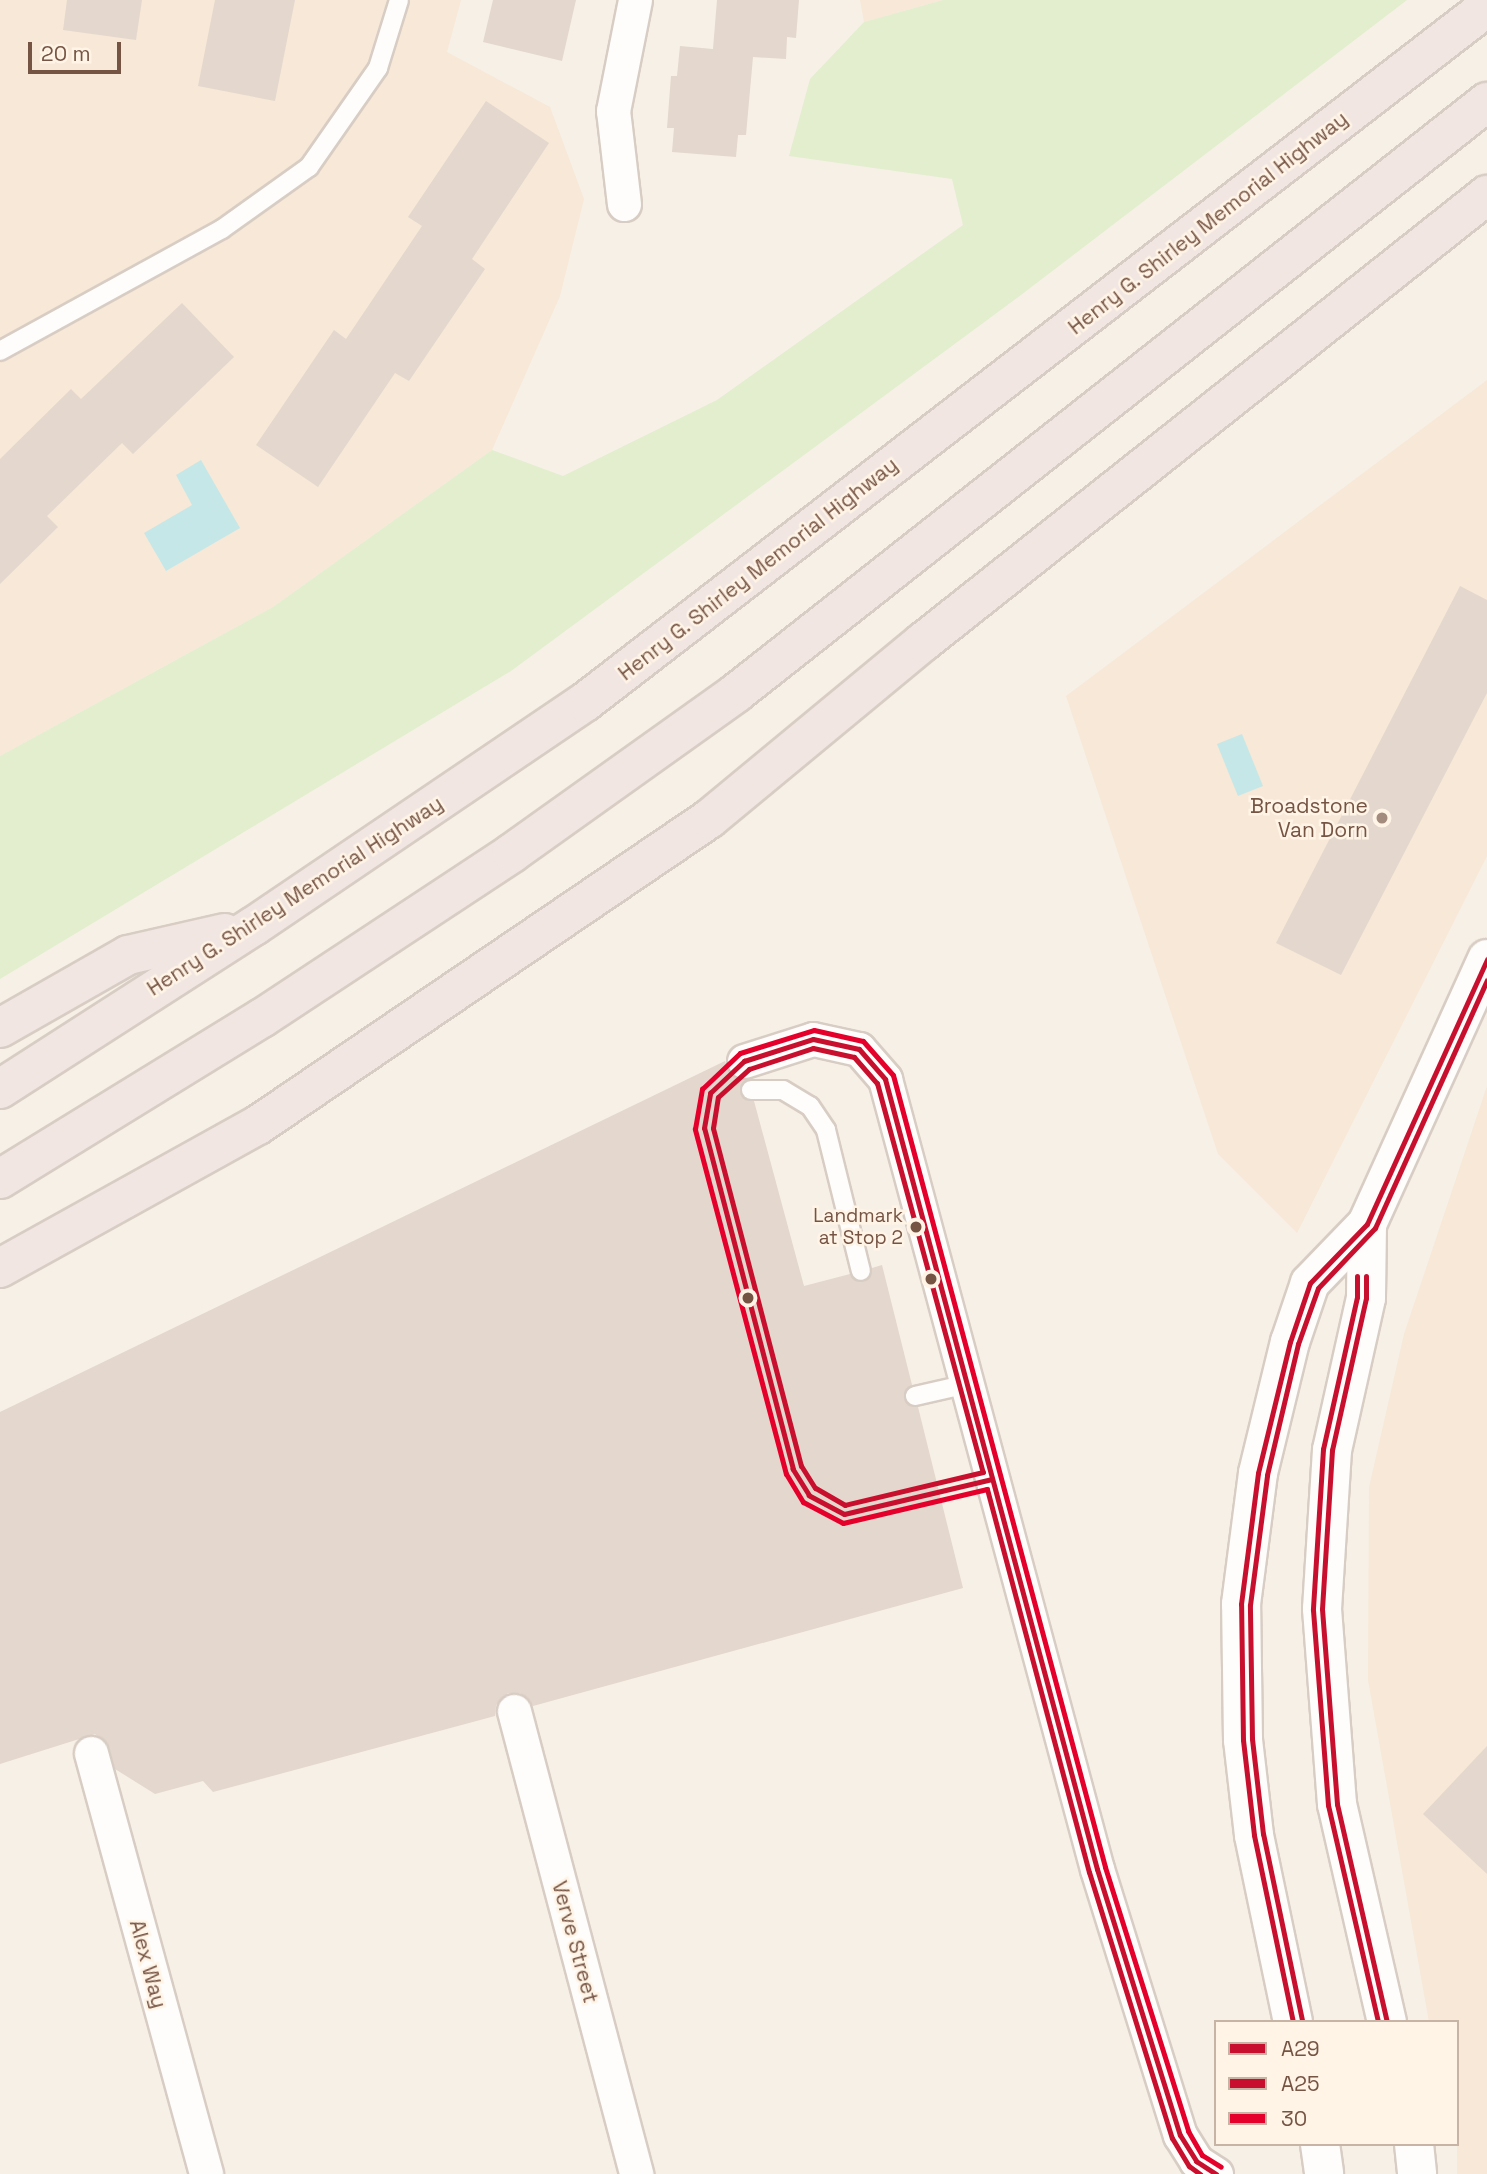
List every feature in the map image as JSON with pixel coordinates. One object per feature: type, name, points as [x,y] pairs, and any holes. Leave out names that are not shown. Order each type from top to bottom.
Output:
[{"type":"highway","name":"Henry G. Shirley Memorial Highway","points":[[0,1089],[254,926],[585,702],[1487,7]]},
{"type":"highway","points":[[0,1178],[262,1018],[512,853],[736,693],[1487,102]]},
{"type":"highway","points":[[0,1268],[258,1125],[432,1011],[709,819],[923,642],[1487,195]]},
{"type":"highway","points":[[0,1028],[128,955],[254,926]]},
{"type":"highway","points":[[0,1277],[166,1176]]},
{"type":"main road","points":[[1293,2020],[1254,1835],[1243,1740],[1241,1604],[1258,1473],[1290,1342],[1310,1283],[1367,1224],[1487,959]]},
{"type":"main road","points":[[1367,1224],[1366,1298],[1332,1450],[1322,1609],[1337,1804],[1387,2020]]},
{"type":"main road","points":[[1320,2146],[1324,2174]]},
{"type":"main road","points":[[1414,2146],[1417,2174]]},
{"type":"street","points":[[624,204],[613,111],[635,0]]},
{"type":"street","points":[[748,1075],[813,1040],[859,1049],[885,1079],[1097,1869],[1180,2135],[1196,2161],[1216,2174]]},
{"type":"street","name":"Verve Street","points":[[514,1711],[636,2174]]},
{"type":"street","name":"Alex Way","points":[[91,1753],[206,2174]]},
{"type":"lane","points":[[0,351],[222,229],[309,167],[378,68],[399,0]]},
{"type":"lane","points":[[748,1075],[783,1090],[810,1106],[826,1130],[861,1271]]},
{"type":"lane","points":[[915,1396],[968,1384]]},
{"type":"shaded area","points":[[0,0],[461,0],[447,52],[550,107],[584,199],[560,296],[492,450],[273,607],[0,756]]},
{"type":"shaded area","points":[[860,0],[943,0],[864,22]]},
{"type":"shaded area","points":[[1487,380],[1487,856],[1297,1233],[1218,1154],[1066,696]]},
{"type":"shaded area","points":[[1487,1086],[1487,2174],[1457,2174],[1459,2020],[1429,2020],[1368,1680],[1369,1487],[1404,1334]]},
{"type":"green space","points":[[943,0],[1407,0],[1021,295],[511,671],[0,979],[0,756],[273,607],[492,450],[563,476],[717,400],[963,225],[952,179],[789,156],[810,79],[864,22]]},
{"type":"water","points":[[201,460],[240,528],[166,571],[144,533],[192,505],[176,475]]},
{"type":"water","points":[[1242,734],[1263,786],[1238,796],[1217,744]]},
{"type":"building","points":[[67,0],[142,0],[136,40],[63,30]]},
{"type":"building","points":[[215,0],[295,0],[275,101],[198,86]]},
{"type":"building","points":[[493,0],[576,0],[562,61],[483,42]]},
{"type":"building","points":[[717,0],[799,0],[796,38],[787,37],[786,59],[753,57],[746,135],[738,135],[736,157],[672,152],[674,128],[667,128],[671,76],[677,76],[680,46],[713,49]]},
{"type":"building","points":[[486,101],[549,143],[472,259],[485,269],[409,381],[395,373],[318,487],[256,445],[334,330],[346,339],[422,226],[408,217]]},
{"type":"building","points":[[182,303],[234,357],[133,454],[122,443],[47,516],[58,527],[0,584],[0,459],[71,389],[81,399]]},
{"type":"building","name":"Broadstone Van Dorn","points":[[1460,586],[1487,600],[1487,693],[1341,975],[1276,943]]},
{"type":"building","points":[[725,1061],[732,1076],[747,1080],[741,1085],[741,1095],[754,1101],[804,1286],[850,1274],[864,1282],[872,1268],[882,1265],[912,1385],[904,1399],[918,1407],[963,1588],[533,1706],[520,1693],[508,1693],[496,1705],[495,1716],[213,1792],[203,1781],[155,1794],[115,1769],[109,1747],[95,1734],[0,1764],[0,1412]]},
{"type":"building","points":[[1487,1746],[1487,1874],[1423,1814]]},
{"type":"transit line","name":"A29","points":[[1293,2020],[1254,1835],[1243,1740],[1241,1604],[1258,1473],[1290,1342],[1310,1283],[1367,1224],[1487,959]]},
{"type":"transit line","name":"A25","points":[[1302,2020],[1263,1834],[1252,1739],[1250,1605],[1267,1475],[1298,1344],[1318,1288],[1375,1228],[1487,980]]},
{"type":"transit line","name":"30","points":[[987,1489],[843,1523],[803,1502],[786,1474],[695,1129],[702,1089],[740,1053],[814,1030],[863,1041],[893,1075],[1105,1867],[1188,2131],[1202,2155],[1221,2167]]},
{"type":"transit line","name":"A29","points":[[992,1479],[844,1514],[809,1495],[793,1469],[704,1128],[710,1093],[744,1061],[813,1039],[859,1049],[885,1079],[1097,1869],[1180,2135],[1196,2161],[1216,2174]]},
{"type":"transit line","name":"A25","points":[[813,1048],[854,1057],[877,1083],[983,1472],[845,1505],[815,1488],[801,1466],[713,1128],[718,1097],[749,1069],[813,1048]]},
{"type":"transit line","name":"A25","points":[[1357,1276],[1357,1297],[1323,1449],[1313,1610],[1328,1805],[1378,2020]]},
{"type":"transit line","name":"A29","points":[[1366,1276],[1366,1298],[1332,1450],[1322,1609],[1337,1804],[1387,2020]]},
{"type":"transit line","name":"A25","points":[[987,1489],[1089,1872],[1172,2138],[1189,2166],[1200,2174]]},
{"type":"place","name":"Broadstone Van Dorn","points":[[1382,818]]},
{"type":"place","name":"Landmark at Stop 2","points":[[916,1227]]}]
